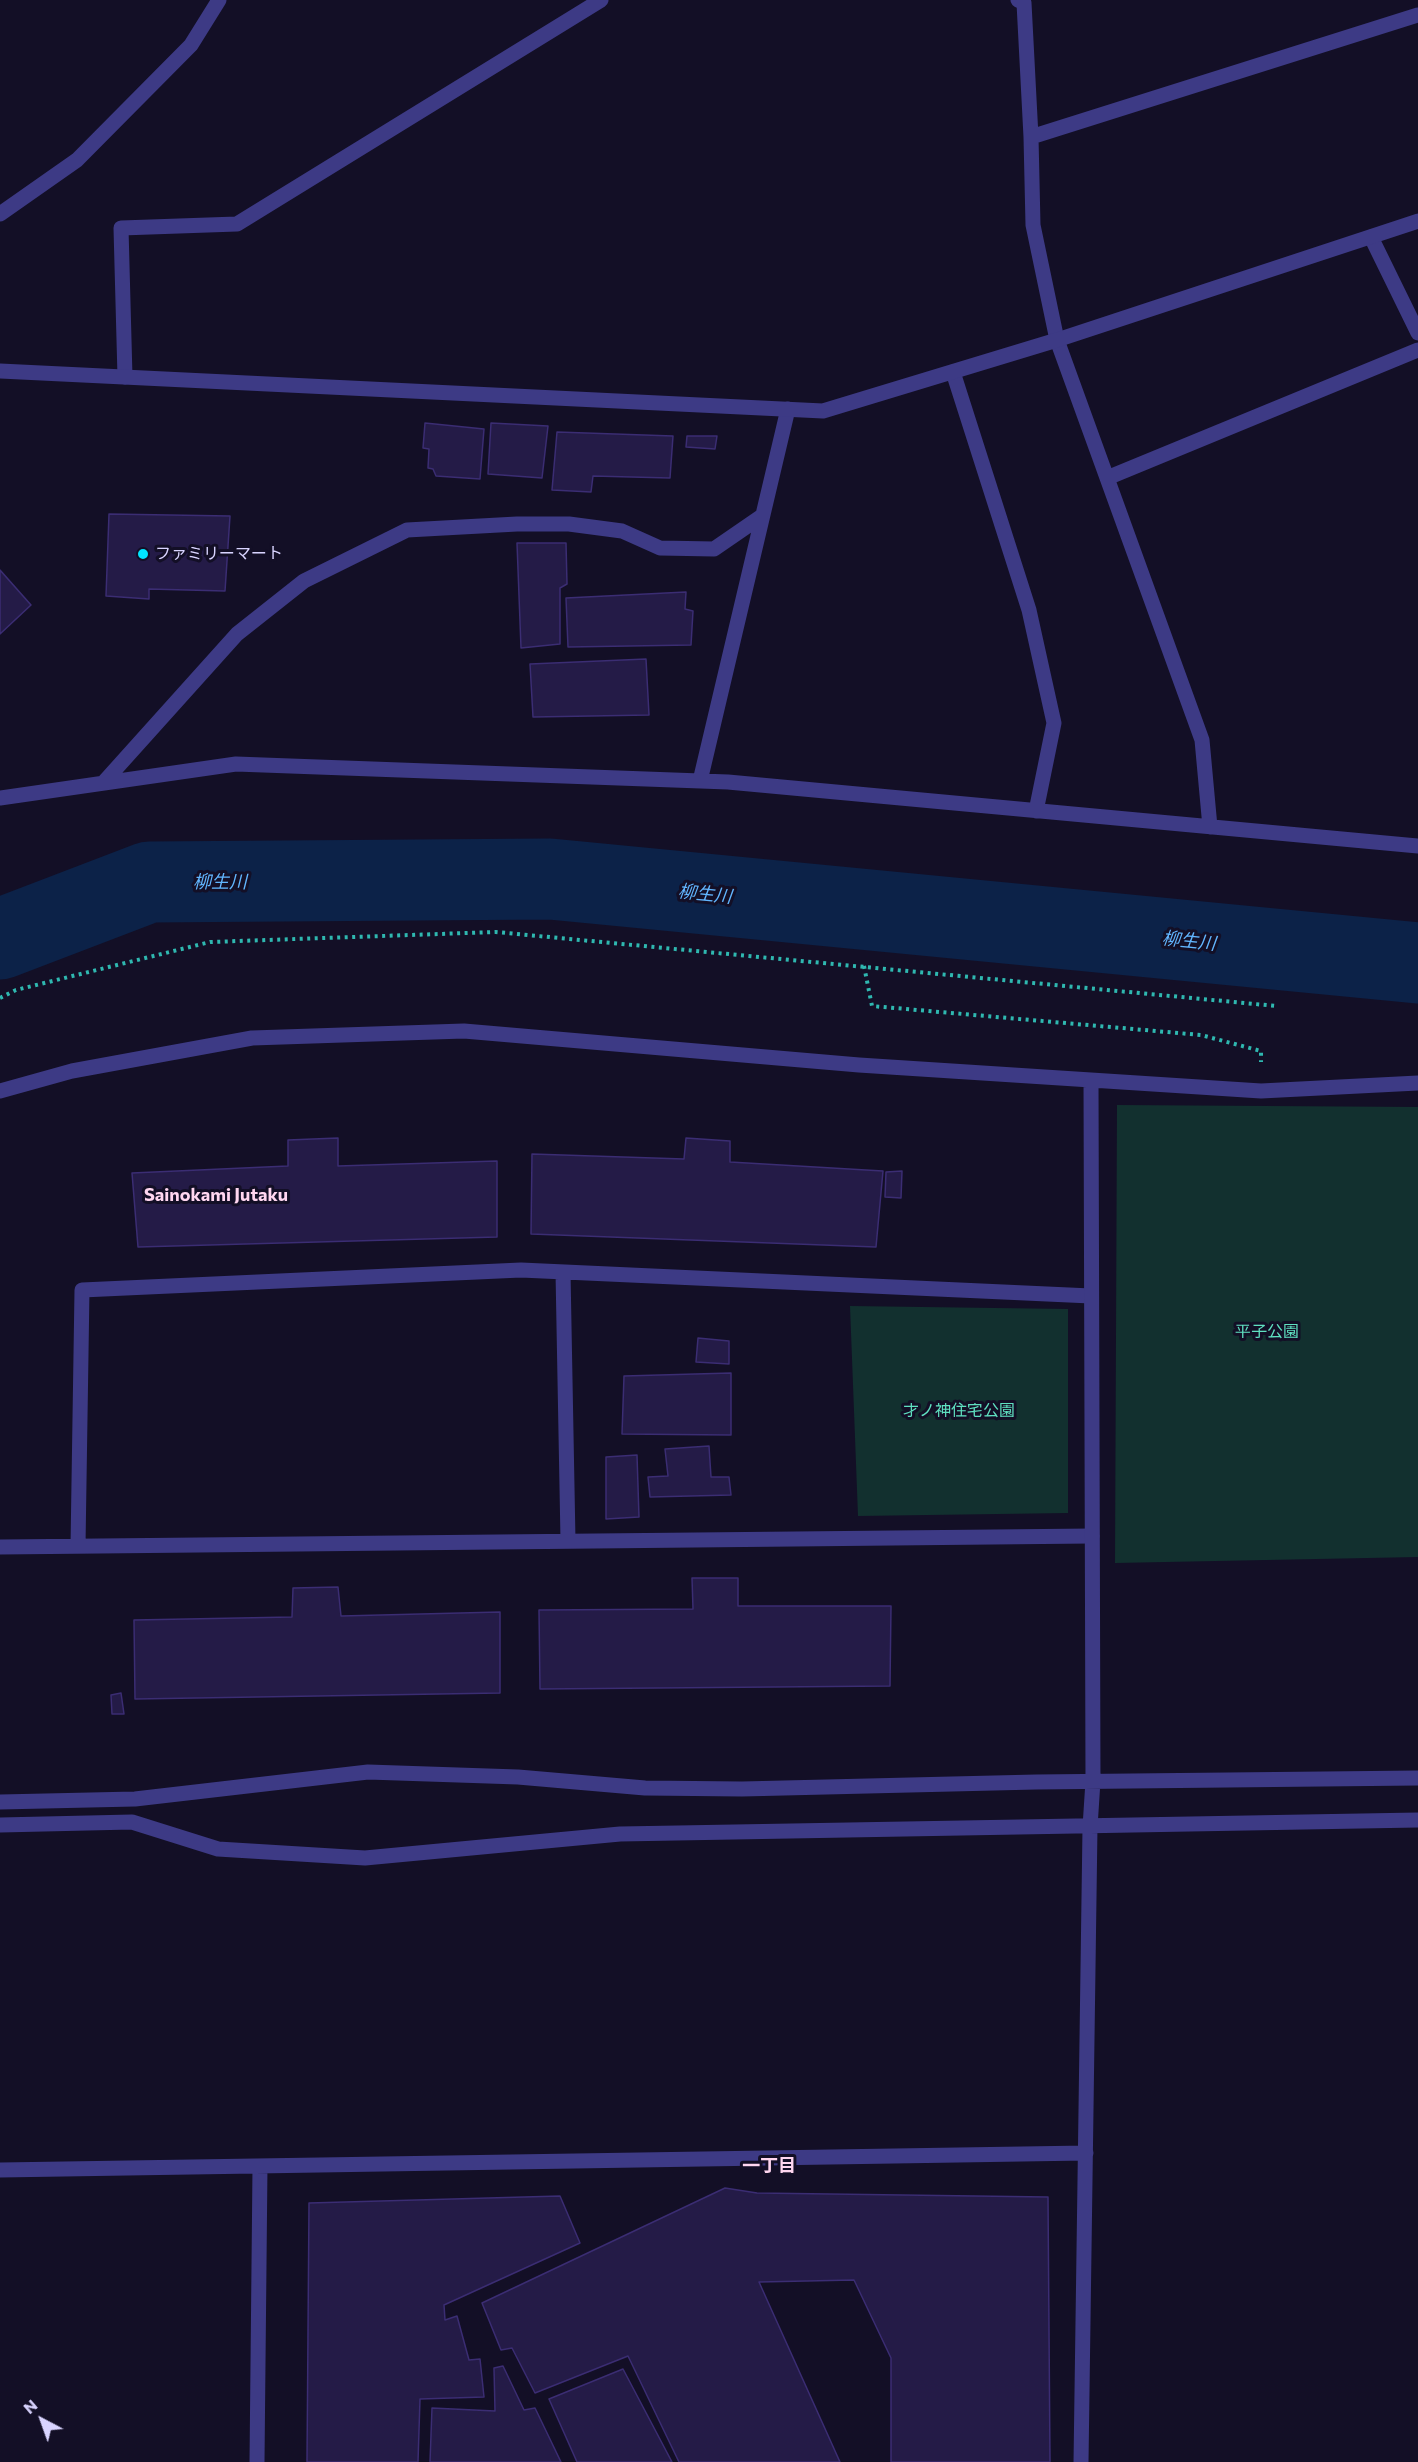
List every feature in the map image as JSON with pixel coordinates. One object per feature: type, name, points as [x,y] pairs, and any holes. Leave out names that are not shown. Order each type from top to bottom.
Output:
[{"type":"street","points":[[0,214],[77,160],[191,45],[219,0]]},
{"type":"street","points":[[125,377],[121,228],[237,224],[601,0]]},
{"type":"street","points":[[1018,0],[1024,3],[1033,225],[1057,340],[1202,740],[1210,827]]},
{"type":"street","points":[[1031,137],[1418,15]]},
{"type":"street","points":[[0,371],[823,411],[1057,340],[1418,221]]},
{"type":"street","points":[[1371,237],[1418,333]]},
{"type":"street","points":[[1107,478],[1418,350]]},
{"type":"street","points":[[953,372],[1029,610],[1054,723],[1036,811]]},
{"type":"street","points":[[700,781],[788,409]]},
{"type":"street","points":[[104,782],[237,634],[304,581],[407,530],[517,524],[570,524],[622,531],[660,548],[714,549],[762,516]]},
{"type":"street","points":[[0,798],[236,764],[700,781],[1418,846]]},
{"type":"street","points":[[0,1091],[72,1071],[252,1038],[464,1031],[859,1065],[1261,1091],[1418,1083]]},
{"type":"street","points":[[1081,2462],[1090,1827],[1093,1781],[1090,1080]]},
{"type":"street","points":[[78,1546],[82,1290],[521,1269],[1091,1296]]},
{"type":"street","points":[[563,1272],[568,1541]]},
{"type":"street","points":[[0,1547],[1092,1536]]},
{"type":"street","points":[[0,1802],[135,1799],[368,1772],[518,1777],[645,1788],[742,1789],[1093,1781],[1418,1778]]},
{"type":"street","points":[[0,1825],[132,1822],[218,1849],[365,1858],[620,1834],[1418,1820]]},
{"type":"street","points":[[0,2170],[1086,2153]]},
{"type":"street","points":[[257,2462],[260,2166]]},
{"type":"path","points":[[0,998],[16,990],[210,942],[496,932],[1276,1006]]},
{"type":"path","points":[[864,966],[872,1006],[1201,1035],[1261,1051],[1261,1091]]},
{"type":"green space","name":"平子公園","points":[[1117,1105],[1418,1107],[1418,1557],[1115,1563]]},
{"type":"green space","name":"才ノ神住宅公園","points":[[850,1306],[1068,1309],[1068,1513],[858,1516]]},
{"type":"building","points":[[425,423],[484,429],[480,479],[436,476],[433,469],[428,468],[429,449],[423,448]]},
{"type":"building","points":[[491,423],[548,426],[542,478],[488,474]]},
{"type":"building","points":[[557,432],[673,436],[670,478],[593,476],[591,492],[552,490]]},
{"type":"building","points":[[687,436],[717,436],[715,449],[686,447]]},
{"type":"building","points":[[109,514],[230,516],[225,591],[149,589],[149,599],[106,596]]},
{"type":"building","points":[[517,543],[566,543],[567,584],[560,588],[560,644],[521,648]]},
{"type":"building","points":[[0,570],[31,605],[0,634]]},
{"type":"building","points":[[686,592],[685,609],[693,611],[691,645],[568,647],[566,598]]},
{"type":"building","points":[[646,659],[649,715],[533,717],[530,664]]},
{"type":"building","points":[[338,1138],[338,1166],[497,1161],[497,1237],[138,1247],[132,1173],[288,1166],[288,1140]]},
{"type":"building","points":[[686,1138],[730,1141],[730,1162],[883,1171],[876,1247],[531,1234],[532,1154],[684,1159]]},
{"type":"building","points":[[902,1171],[901,1198],[885,1197],[886,1172]]},
{"type":"building","points":[[698,1338],[729,1341],[729,1364],[696,1362]]},
{"type":"building","points":[[731,1373],[731,1435],[622,1434],[624,1376]]},
{"type":"building","points":[[709,1446],[711,1477],[729,1477],[731,1495],[650,1497],[648,1477],[668,1476],[665,1449]]},
{"type":"building","points":[[637,1455],[639,1517],[606,1519],[606,1457]]},
{"type":"building","points":[[692,1578],[738,1578],[738,1606],[891,1606],[890,1686],[540,1689],[539,1610],[693,1609]]},
{"type":"building","points":[[338,1587],[341,1616],[500,1612],[500,1693],[135,1699],[134,1620],[292,1617],[293,1588]]},
{"type":"building","points":[[121,1693],[124,1714],[112,1714],[111,1695]]},
{"type":"building","points":[[725,2188],[757,2193],[1048,2197],[1050,2462],[891,2462],[891,2358],[854,2280],[759,2282],[840,2462],[679,2462],[628,2356],[535,2393],[512,2348],[501,2350],[482,2303]]},
{"type":"building","points":[[560,2196],[580,2243],[444,2305],[445,2320],[457,2316],[469,2360],[480,2359],[484,2397],[420,2399],[418,2462],[307,2462],[309,2203]]},
{"type":"building","points":[[503,2366],[524,2410],[535,2408],[561,2462],[430,2462],[432,2408],[495,2411],[494,2368]]},
{"type":"building","points":[[623,2369],[672,2462],[577,2462],[549,2399]]},
{"type":"waterway","name":"柳生川","points":[[0,939],[149,882],[550,879],[1418,963]]},
{"type":"place","name":"ファミリーマート","points":[[143,554]]},
{"type":"district","name":"Sainokami Jutaku","points":[[216,1195]]},
{"type":"district","name":"一丁目","points":[[769,2166]]}]
